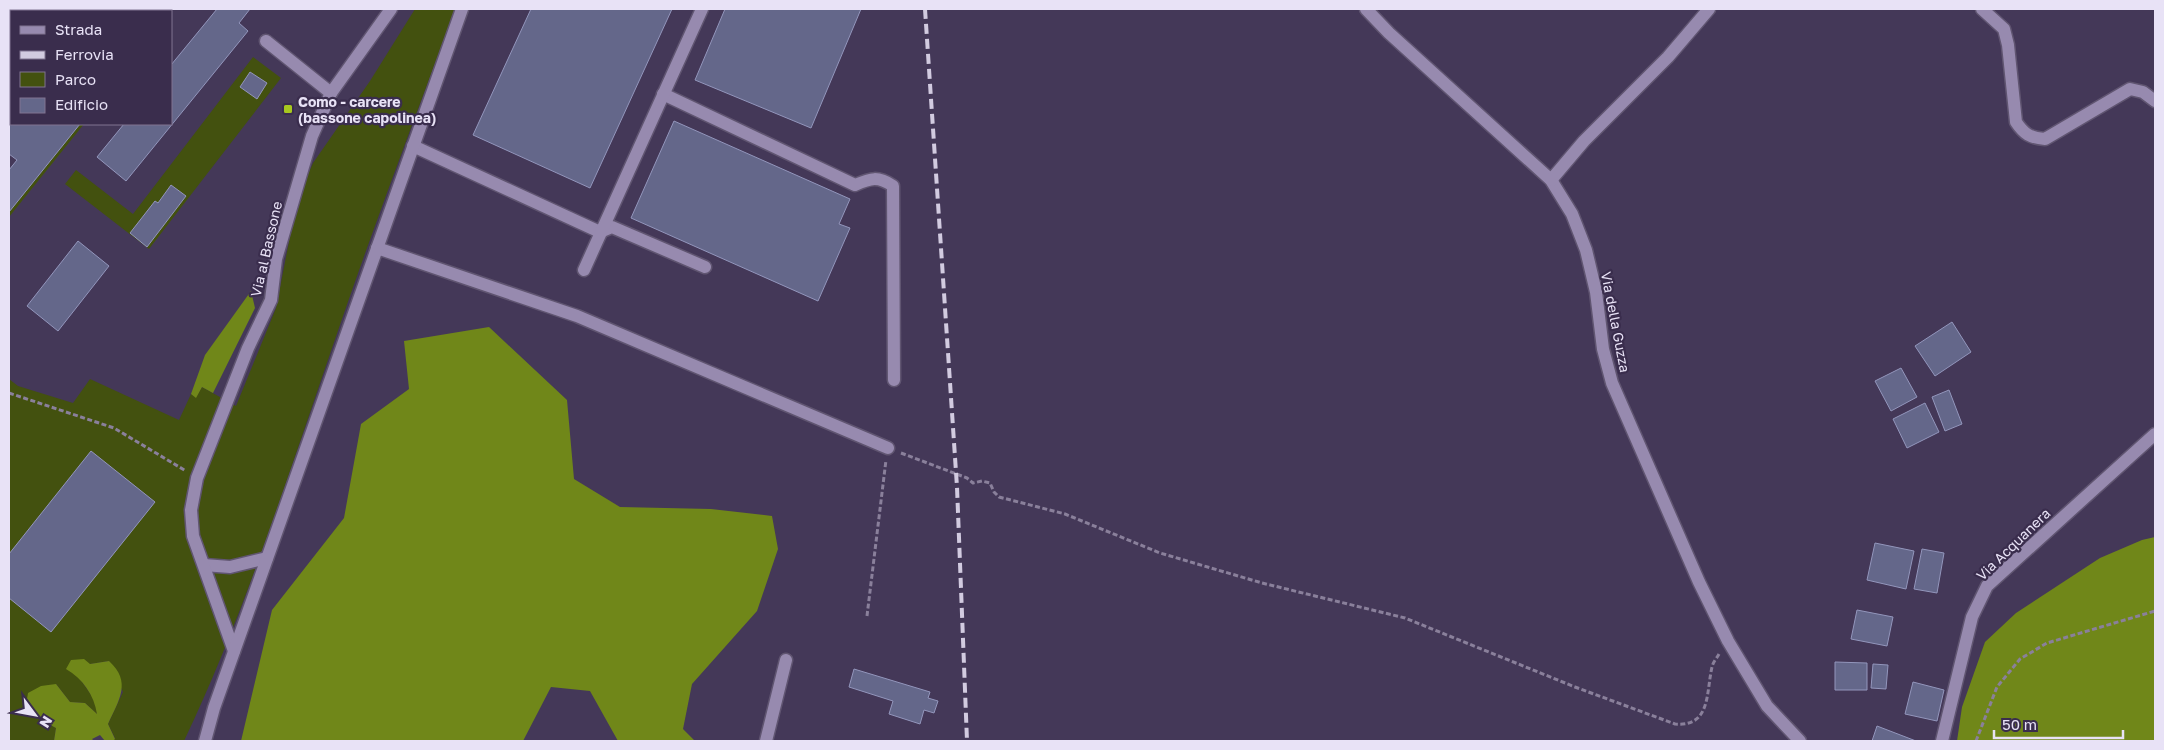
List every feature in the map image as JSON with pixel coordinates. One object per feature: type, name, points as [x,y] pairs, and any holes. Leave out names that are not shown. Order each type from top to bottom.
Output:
[{"type":"street","name":"Via al Bassone","points":[[234,651],[193,536],[193,494],[197,478],[248,348],[271,300],[275,266],[287,218],[312,136],[331,93],[391,9]]},
{"type":"street","points":[[205,741],[214,708],[234,651],[462,9]]},
{"type":"street","points":[[584,270],[702,9]]},
{"type":"street","name":"Via della Guzza","points":[[1366,9],[1396,40],[1551,180],[1572,214],[1586,250],[1596,292],[1603,349],[1612,383],[1699,582],[1728,640],[1767,706],[1800,741]]},
{"type":"street","points":[[1551,180],[1584,141],[1668,57],[1709,9]]},
{"type":"street","points":[[1982,9],[2004,29],[2008,44],[2016,122],[2022,132],[2033,138],[2044,139],[2130,88],[2143,92],[2155,101]]},
{"type":"street","points":[[266,41],[331,93]]},
{"type":"street","points":[[663,94],[855,185],[869,179],[882,179],[893,186],[894,380]]},
{"type":"street","points":[[413,146],[600,232],[612,227],[705,267]]},
{"type":"street","points":[[377,248],[577,316],[888,448]]},
{"type":"street","name":"Via Acquanera","points":[[1942,741],[1972,617],[1987,586],[2155,434]]},
{"type":"street","points":[[204,565],[230,567],[267,558]]},
{"type":"street","points":[[766,741],[786,660]]},
{"type":"path","points":[[9,393],[114,428],[197,478]]},
{"type":"path","points":[[867,616],[888,448],[968,478],[974,483],[982,481],[990,483],[994,492],[999,497],[1065,514],[1160,553],[1262,583],[1405,618],[1575,687],[1675,724],[1685,725],[1694,722],[1701,714],[1706,704],[1712,665],[1728,640]]},
{"type":"path","points":[[1976,741],[1998,687],[2020,659],[2046,644],[2155,611]]},
{"type":"green space","points":[[415,9],[455,9],[369,243],[249,586],[229,638],[184,741],[113,741],[115,738],[108,724],[123,692],[109,661],[90,664],[78,676],[94,699],[98,715],[85,703],[70,702],[56,684],[41,720],[56,728],[54,741],[9,741],[9,379],[18,386],[73,403],[90,379],[179,420],[191,394],[196,397],[202,387],[236,406],[276,308],[294,216],[300,193],[313,163],[370,81]]},
{"type":"green space","points":[[253,57],[281,78],[149,249],[65,184],[76,170],[133,214]]},
{"type":"green space","points":[[79,125],[83,125],[9,217],[9,212]]},
{"type":"green space","points":[[251,291],[255,308],[213,393],[202,387],[196,398],[191,394],[205,355]]},
{"type":"green space","points":[[489,327],[567,400],[574,479],[620,507],[711,509],[772,516],[778,549],[757,611],[692,684],[683,729],[695,741],[618,741],[590,691],[551,687],[523,741],[241,741],[272,610],[344,518],[361,424],[409,389],[404,341]]},
{"type":"green space","points":[[2155,537],[2155,741],[1957,741],[1962,707],[1985,642],[2016,613],[2100,558],[2142,540]]},
{"type":"green space","points":[[84,659],[90,664],[109,661],[120,676],[122,684],[119,699],[108,724],[115,739],[113,741],[105,741],[100,735],[92,739],[94,741],[54,741],[56,728],[41,720],[27,699],[28,693],[41,686],[56,684],[70,702],[85,703],[97,714],[96,707],[87,688],[66,669],[71,660]]},
{"type":"building","points":[[42,9],[108,10],[44,10]]},
{"type":"building","points":[[119,9],[171,9],[170,10]]},
{"type":"building","points":[[217,9],[250,9],[239,23],[248,31],[172,124],[172,64]]},
{"type":"building","points":[[531,9],[672,9],[590,188],[473,135]]},
{"type":"building","points":[[725,9],[861,9],[811,128],[695,80]]},
{"type":"building","points":[[9,20],[10,125],[79,125],[9,212],[9,170],[17,160],[9,154]]},
{"type":"building","points":[[250,72],[267,83],[257,99],[240,87]]},
{"type":"building","points":[[674,121],[850,199],[839,224],[850,228],[818,301],[631,218]]},
{"type":"building","points":[[123,125],[172,125],[126,181],[97,157]]},
{"type":"building","points":[[171,185],[186,196],[147,247],[130,233],[155,201],[158,203]]},
{"type":"building","points":[[78,241],[109,266],[58,331],[27,306]]},
{"type":"building","points":[[1952,322],[1971,352],[1935,376],[1915,346]]},
{"type":"building","points":[[1901,368],[1917,397],[1891,411],[1875,381]]},
{"type":"building","points":[[1949,390],[1962,424],[1945,431],[1932,397]]},
{"type":"building","points":[[1925,403],[1939,432],[1907,448],[1893,419]]},
{"type":"building","points":[[91,451],[155,502],[51,632],[9,598],[9,554]]},
{"type":"building","points":[[1875,543],[1914,551],[1906,589],[1867,580]]},
{"type":"building","points":[[1922,549],[1944,553],[1937,593],[1914,589]]},
{"type":"building","points":[[1857,610],[1893,617],[1887,646],[1851,639]]},
{"type":"building","points":[[1835,662],[1867,663],[1867,690],[1835,690]]},
{"type":"building","points":[[1873,664],[1888,665],[1886,689],[1871,688]]},
{"type":"building","points":[[854,669],[930,692],[928,698],[938,701],[934,713],[924,710],[920,724],[889,714],[893,701],[849,687]]},
{"type":"building","points":[[1913,682],[1944,690],[1937,721],[1905,714]]},
{"type":"building","points":[[1877,726],[1916,741],[1872,741]]},
{"type":"railway","points":[[925,9],[957,487],[967,741]]},
{"type":"place","name":"Como - carcere (bassone capolinea)","points":[[288,109]]}]
